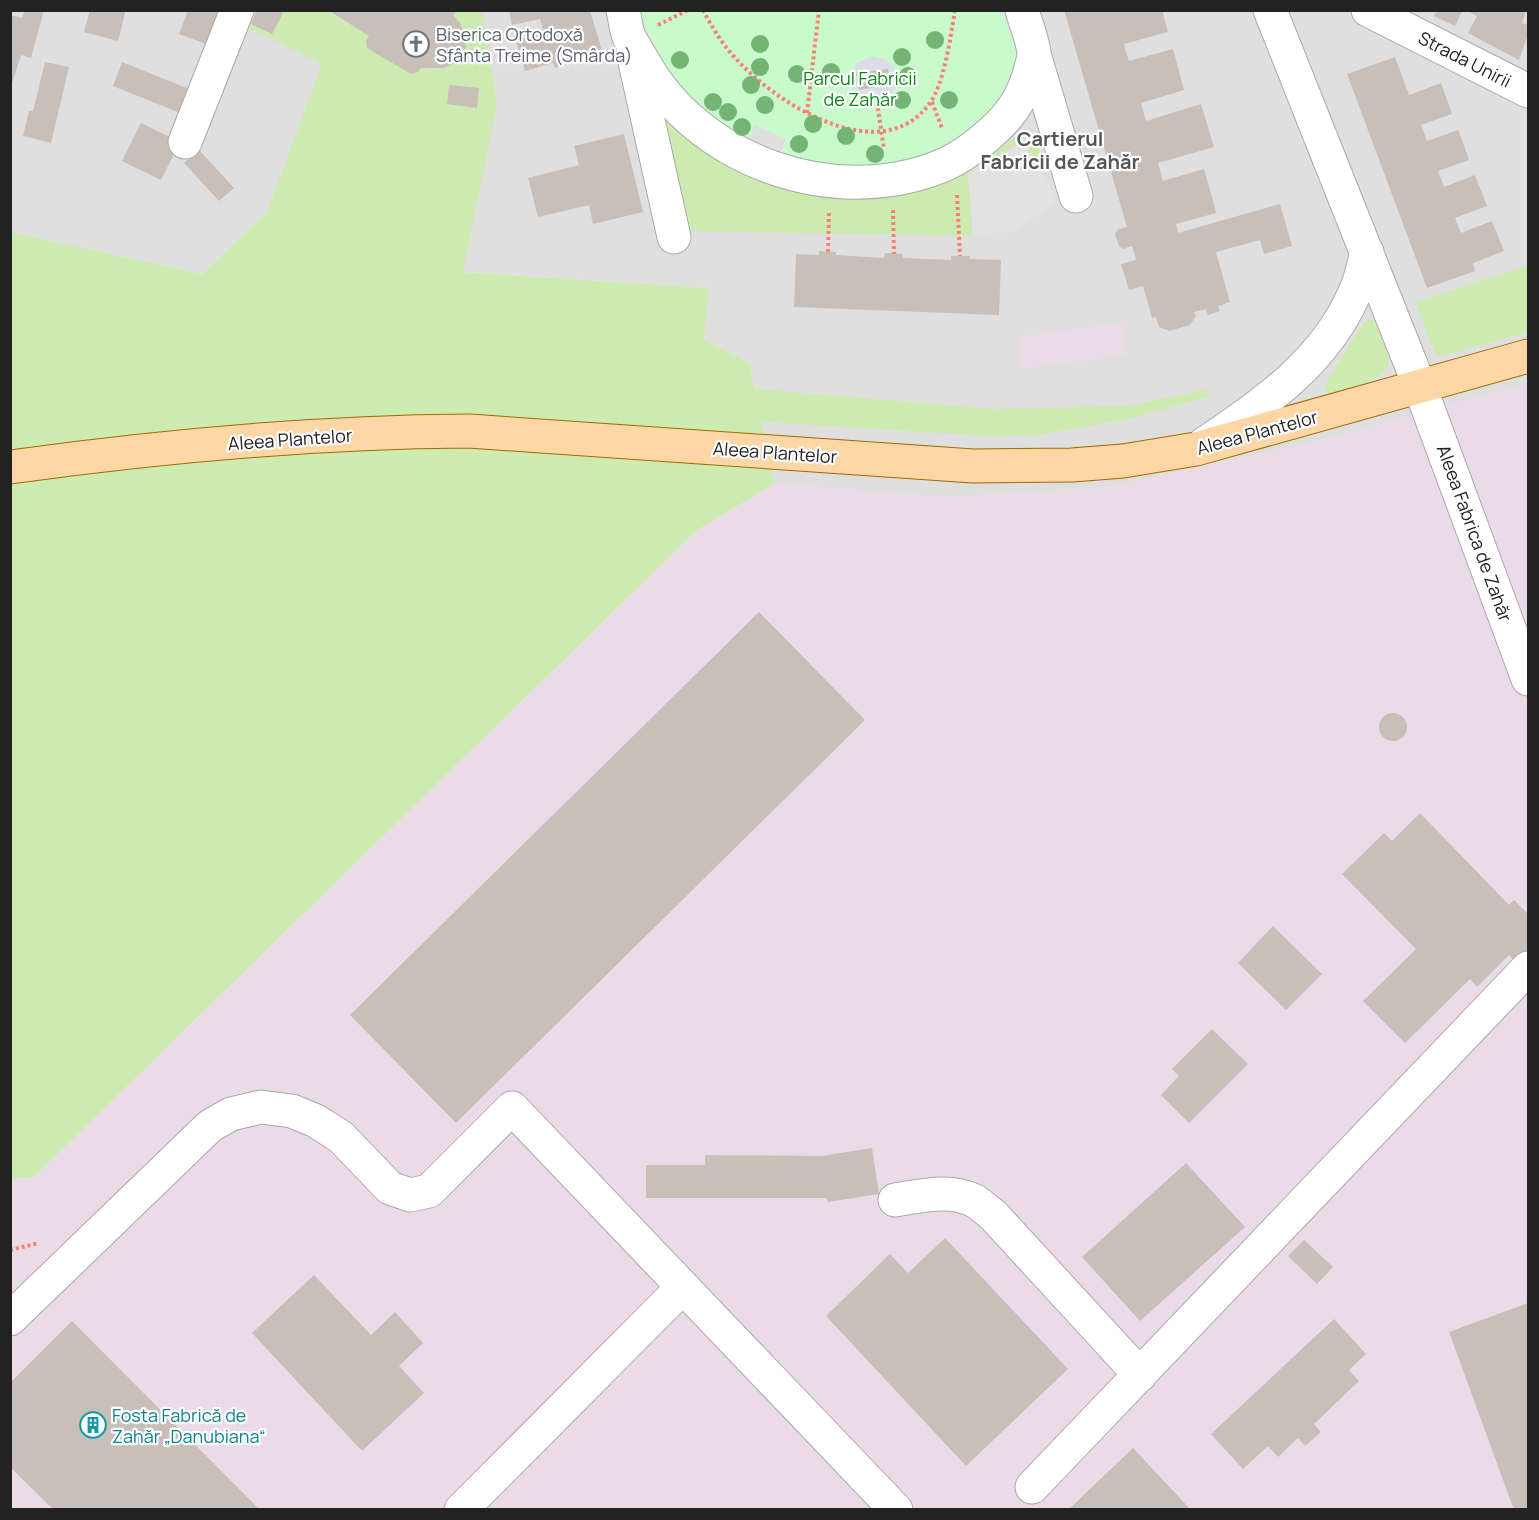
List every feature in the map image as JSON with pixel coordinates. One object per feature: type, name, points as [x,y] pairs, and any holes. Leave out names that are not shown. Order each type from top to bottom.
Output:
[{"type":"main road","name":"Aleea Plantelor","points":[[10,467],[83,457],[230,443],[416,431],[525,434],[973,466],[1072,465],[1123,461],[1196,449],[1528,356]]},
{"type":"street","points":[[184,142],[237,10]]},
{"type":"street","points":[[1022,10],[1076,196]]},
{"type":"street","points":[[1196,449],[1273,396],[1320,349],[1341,319],[1356,291],[1367,252],[1270,10]]},
{"type":"street","name":"Strada Unirii","points":[[1368,10],[1528,91]]},
{"type":"street","points":[[636,24],[649,72],[673,104],[695,126],[748,158],[778,170],[849,182],[911,175],[939,167],[969,150],[1004,121],[1015,107],[1027,83],[1034,54]]},
{"type":"street","points":[[636,24],[674,237]]},
{"type":"street","name":"Aleea Fabrica de Zahăr","points":[[1367,252],[1420,387],[1528,679]]},
{"type":"street","points":[[1032,1487],[1528,968]]},
{"type":"street","points":[[10,1319],[210,1126],[231,1114],[261,1107],[292,1111],[316,1121],[341,1137],[390,1188],[410,1195],[429,1191],[512,1108],[896,1509]]},
{"type":"street","points":[[895,1200],[936,1193],[975,1201],[994,1216],[1140,1375]]},
{"type":"street","points":[[461,1509],[683,1287]]},
{"type":"path","points":[[636,24],[688,10]]},
{"type":"path","points":[[703,10],[723,44],[741,65],[776,95],[807,113],[851,129],[881,131],[904,125],[923,111],[931,101],[945,61],[955,10]]},
{"type":"path","points":[[807,113],[819,10]]},
{"type":"path","points":[[931,101],[944,134]]},
{"type":"path","points":[[877,102],[885,153]]},
{"type":"path","points":[[828,252],[829,180]]},
{"type":"path","points":[[956,188],[960,256]]},
{"type":"path","points":[[893,207],[894,254]]},
{"type":"shaded area","points":[[11,11],[1528,11],[1528,384],[1338,436],[1114,487],[946,498],[774,484],[749,362],[704,340],[709,288],[463,272],[267,212],[202,274],[11,232]]},
{"type":"shaded area","points":[[872,56],[887,60],[894,67],[897,76],[892,94],[874,103],[857,96],[850,78],[856,63]],"holes":[[[888,69],[890,85],[859,90],[857,73]]]},
{"type":"shaded area","points":[[1023,140],[1057,201],[1015,231],[973,236],[968,174],[999,158]]},
{"type":"shaded area","points":[[1122,323],[1126,355],[1022,368],[1018,337]]},
{"type":"shaded area","points":[[1528,384],[1528,1509],[11,1510],[11,1179],[34,1177],[696,531],[774,484],[946,498],[1114,487],[1337,436]]},
{"type":"green space","points":[[248,11],[328,11],[421,68],[436,69],[453,64],[466,48],[453,15],[457,11],[482,11],[497,104],[463,272],[709,288],[704,340],[749,362],[755,389],[991,409],[1127,406],[1207,389],[1208,397],[1128,419],[1038,435],[990,436],[762,422],[774,484],[696,531],[34,1177],[11,1179],[11,232],[202,274],[267,212],[322,64],[241,24]]},
{"type":"green space","name":"Parcul Fabricii de Zahăr","points":[[640,11],[1003,11],[1014,44],[1016,60],[1013,72],[998,101],[982,120],[963,136],[942,148],[919,157],[869,166],[805,162],[780,155],[786,139],[755,125],[748,141],[713,118],[690,96],[669,69],[652,40]]},
{"type":"green space","points":[[668,122],[696,145],[729,164],[893,195],[930,187],[968,171],[973,236],[683,231],[659,125]]},
{"type":"green space","points":[[1030,133],[1045,158],[1036,162],[1023,140],[987,164],[982,159],[1021,134]]},
{"type":"green space","points":[[1528,265],[1528,332],[1450,354],[1439,356],[1434,351],[1415,302]]},
{"type":"green space","points":[[1370,319],[1375,321],[1388,358],[1388,366],[1376,378],[1366,383],[1327,393],[1324,389],[1326,383],[1364,322]]},
{"type":"building","points":[[25,10],[44,10],[31,58],[21,55],[10,90],[10,15],[22,18]]},
{"type":"building","points":[[90,10],[126,10],[118,41],[84,32]]},
{"type":"building","points":[[188,10],[222,10],[209,45],[179,34]]},
{"type":"building","points":[[257,10],[278,10],[283,13],[272,34],[251,24]]},
{"type":"building","name":"Biserica Ortodoxă Sfânta Treime (Smârda)","points":[[328,10],[457,10],[453,15],[460,23],[465,35],[466,48],[457,62],[444,68],[421,68],[418,72],[411,74],[367,48],[366,40],[369,36]]},
{"type":"building","points":[[509,10],[590,10],[602,51],[555,68],[553,63],[525,71],[516,40],[543,32],[542,26],[540,19],[512,25]]},
{"type":"building","points":[[1064,10],[1162,10],[1168,32],[1124,44],[1126,52],[1129,61],[1173,49],[1184,90],[1141,103],[1146,121],[1201,104],[1214,147],[1158,163],[1163,181],[1204,169],[1216,213],[1176,224],[1178,233],[1280,204],[1292,246],[1264,254],[1260,240],[1216,252],[1230,302],[1218,306],[1220,311],[1208,315],[1206,309],[1194,312],[1196,316],[1190,325],[1169,331],[1159,327],[1156,317],[1152,318],[1143,286],[1129,290],[1121,264],[1136,260],[1132,246],[1123,249],[1119,246],[1115,234],[1118,229],[1127,227]]},
{"type":"building","points":[[1437,10],[1463,10],[1455,26],[1434,16]]},
{"type":"building","points":[[1466,10],[1526,10],[1522,23],[1528,25],[1528,34],[1519,60],[1468,33],[1477,16]]},
{"type":"building","points":[[1395,57],[1409,95],[1441,83],[1452,114],[1421,125],[1427,141],[1458,130],[1469,160],[1438,171],[1444,187],[1475,175],[1487,206],[1455,218],[1461,233],[1492,221],[1504,251],[1473,263],[1475,271],[1427,288],[1347,74]]},
{"type":"building","points":[[45,62],[69,67],[51,143],[23,136],[29,111],[33,111]]},
{"type":"building","points":[[122,62],[194,91],[185,115],[113,86]]},
{"type":"building","points":[[888,69],[890,85],[859,90],[856,73]]},
{"type":"building","points":[[449,85],[479,88],[477,108],[447,104]]},
{"type":"building","points":[[141,123],[180,142],[161,180],[122,161]]},
{"type":"building","points":[[624,134],[643,212],[593,224],[589,205],[538,217],[528,178],[579,165],[574,146]]},
{"type":"building","points":[[199,150],[234,188],[219,201],[184,163]]},
{"type":"building","points":[[819,251],[836,252],[836,255],[884,258],[885,253],[903,254],[903,258],[951,260],[951,256],[970,256],[970,259],[1001,260],[999,315],[794,307],[796,254],[819,255]]},
{"type":"building","points":[[759,612],[865,720],[456,1123],[350,1015]]},
{"type":"building","points":[[1393,713],[1403,717],[1407,727],[1403,737],[1393,741],[1383,737],[1379,727],[1383,717]]},
{"type":"building","points":[[1420,813],[1509,905],[1514,900],[1528,914],[1528,955],[1518,965],[1509,955],[1477,987],[1470,979],[1405,1043],[1363,1001],[1416,949],[1342,874],[1384,833],[1392,841]]},
{"type":"building","points":[[1273,926],[1322,974],[1286,1010],[1238,963]]},
{"type":"building","points":[[1212,1029],[1248,1064],[1189,1123],[1161,1095],[1179,1076],[1172,1069]]},
{"type":"building","points":[[872,1148],[879,1194],[828,1202],[827,1198],[646,1198],[646,1165],[705,1165],[705,1155],[821,1156]]},
{"type":"building","points":[[1186,1163],[1245,1227],[1140,1321],[1082,1257]]},
{"type":"building","points":[[945,1238],[1068,1369],[966,1466],[826,1316],[890,1254],[908,1273]]},
{"type":"building","points":[[1304,1240],[1333,1267],[1317,1284],[1288,1256]]},
{"type":"building","points":[[314,1275],[371,1335],[395,1312],[423,1343],[399,1366],[424,1393],[362,1451],[252,1333]]},
{"type":"building","points":[[1528,1303],[1528,1510],[1514,1510],[1449,1332]]},
{"type":"building","points":[[1334,1319],[1366,1354],[1349,1370],[1359,1381],[1314,1424],[1321,1432],[1305,1446],[1298,1438],[1278,1457],[1268,1446],[1243,1469],[1211,1434]]},
{"type":"building","name":"Fosta Fabrică de Zahăr „Danubiana“","points":[[72,1321],[260,1510],[54,1510],[10,1467],[10,1383]]},
{"type":"building","points":[[1133,1448],[1191,1510],[1068,1510]]},
{"type":"place","name":"Biserica Ortodoxă Sfânta Treime (Smârda)","points":[[416,44]]},
{"type":"place","name":"Fosta Fabrică de Zahăr „Danubiana“","points":[[93,1425]]},
{"type":"district","name":"Cartierul Fabricii de Zahăr","points":[[1060,150]]}]
